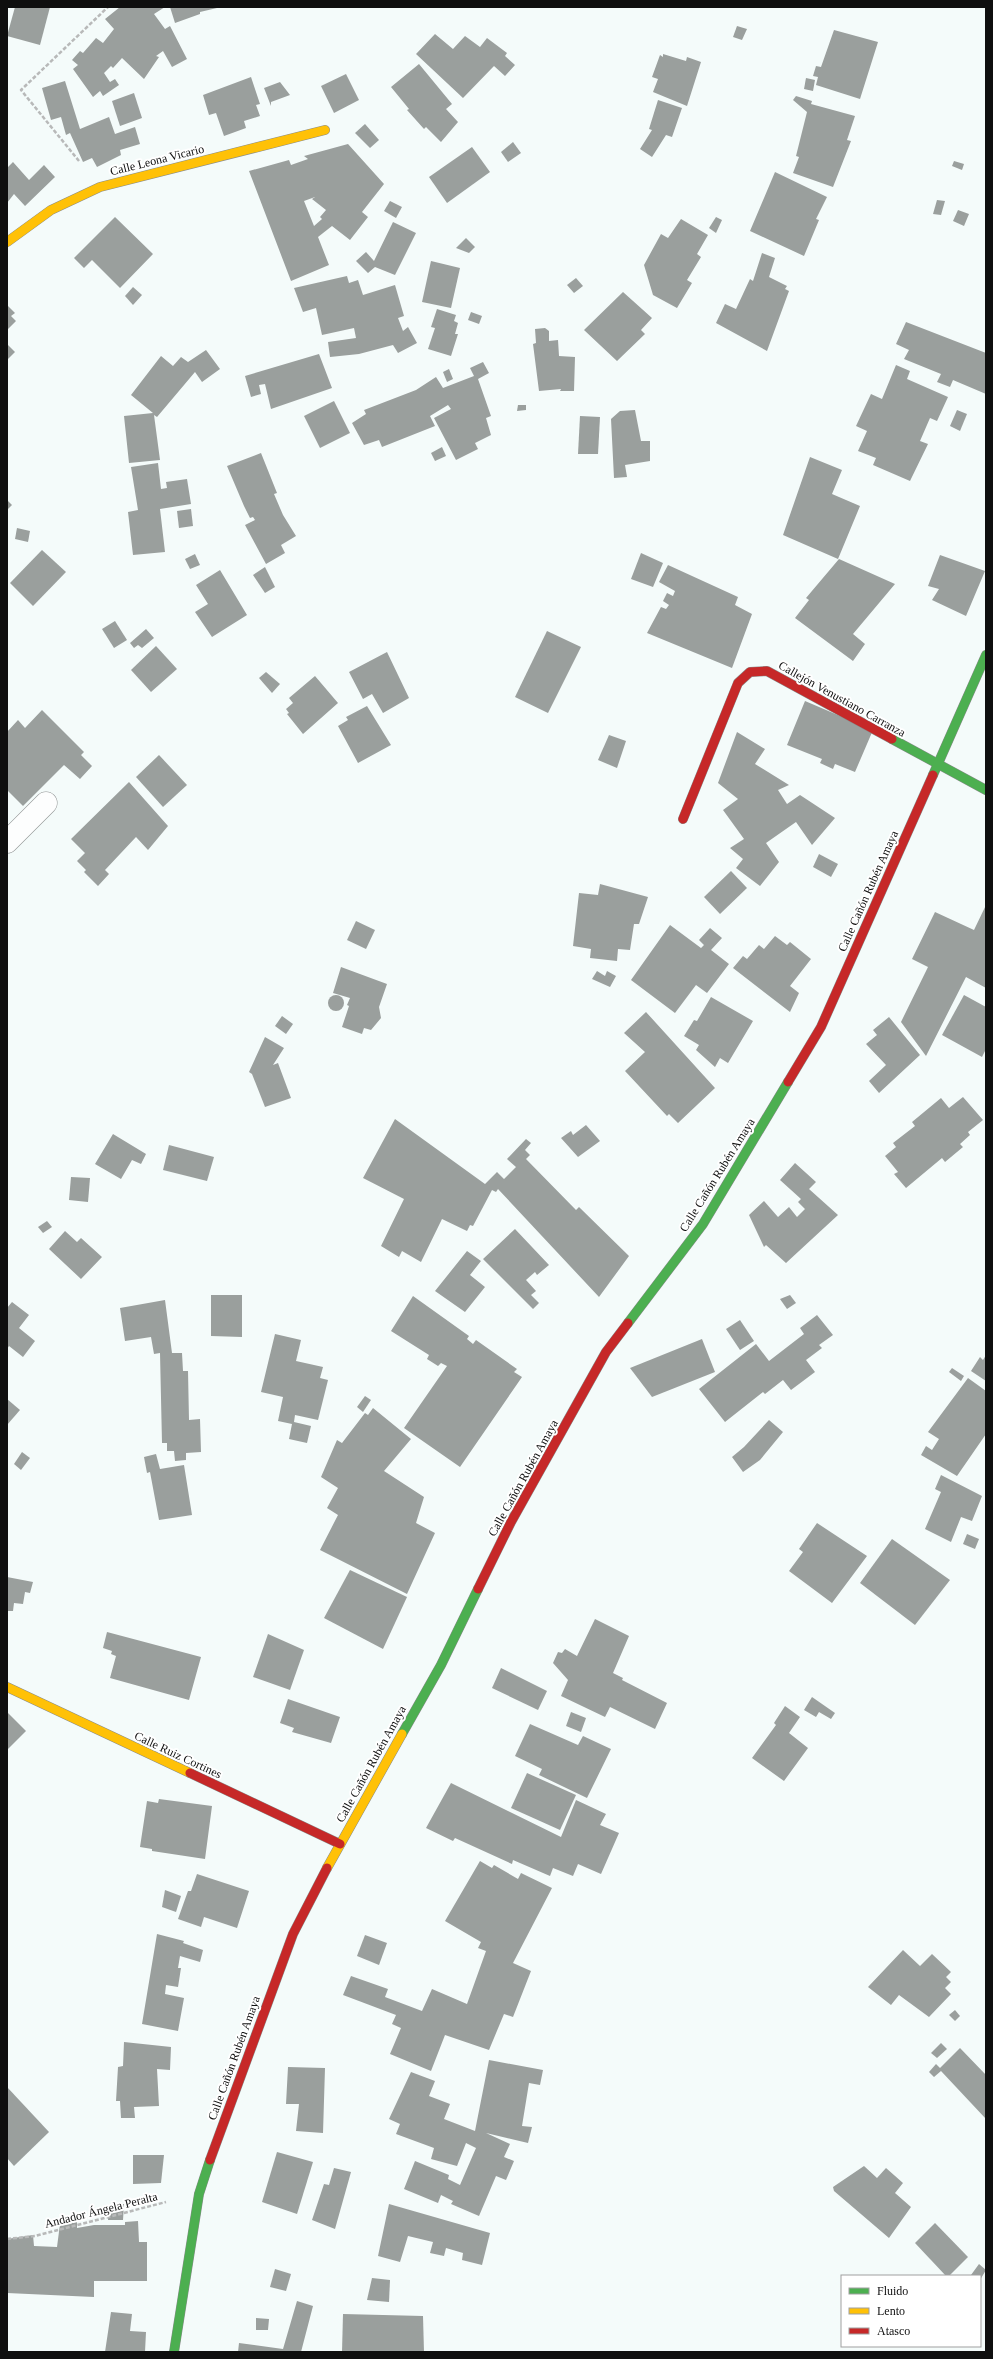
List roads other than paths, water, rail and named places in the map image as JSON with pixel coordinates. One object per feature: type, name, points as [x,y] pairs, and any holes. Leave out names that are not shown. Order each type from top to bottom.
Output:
[{"type":"street","name":"Calle Leona Vicario","points":[[7,242],[48,212],[79,195],[100,187],[325,130]]},
{"type":"street","name":"Calle Cañón Rubén Amaya","points":[[174,2352],[199,2194],[235,2088],[293,1934],[340,1844],[440,1665],[512,1522],[606,1352],[702,1224],[821,1027],[986,655]]},
{"type":"street","name":"Callejón Venustiano Carranza","points":[[683,819],[738,683],[750,672],[767,671],[937,765],[986,790]]},
{"type":"street","points":[[7,842],[46,803]]},
{"type":"street","name":"Calle Ruiz Cortines","points":[[7,1687],[340,1844]]}]
